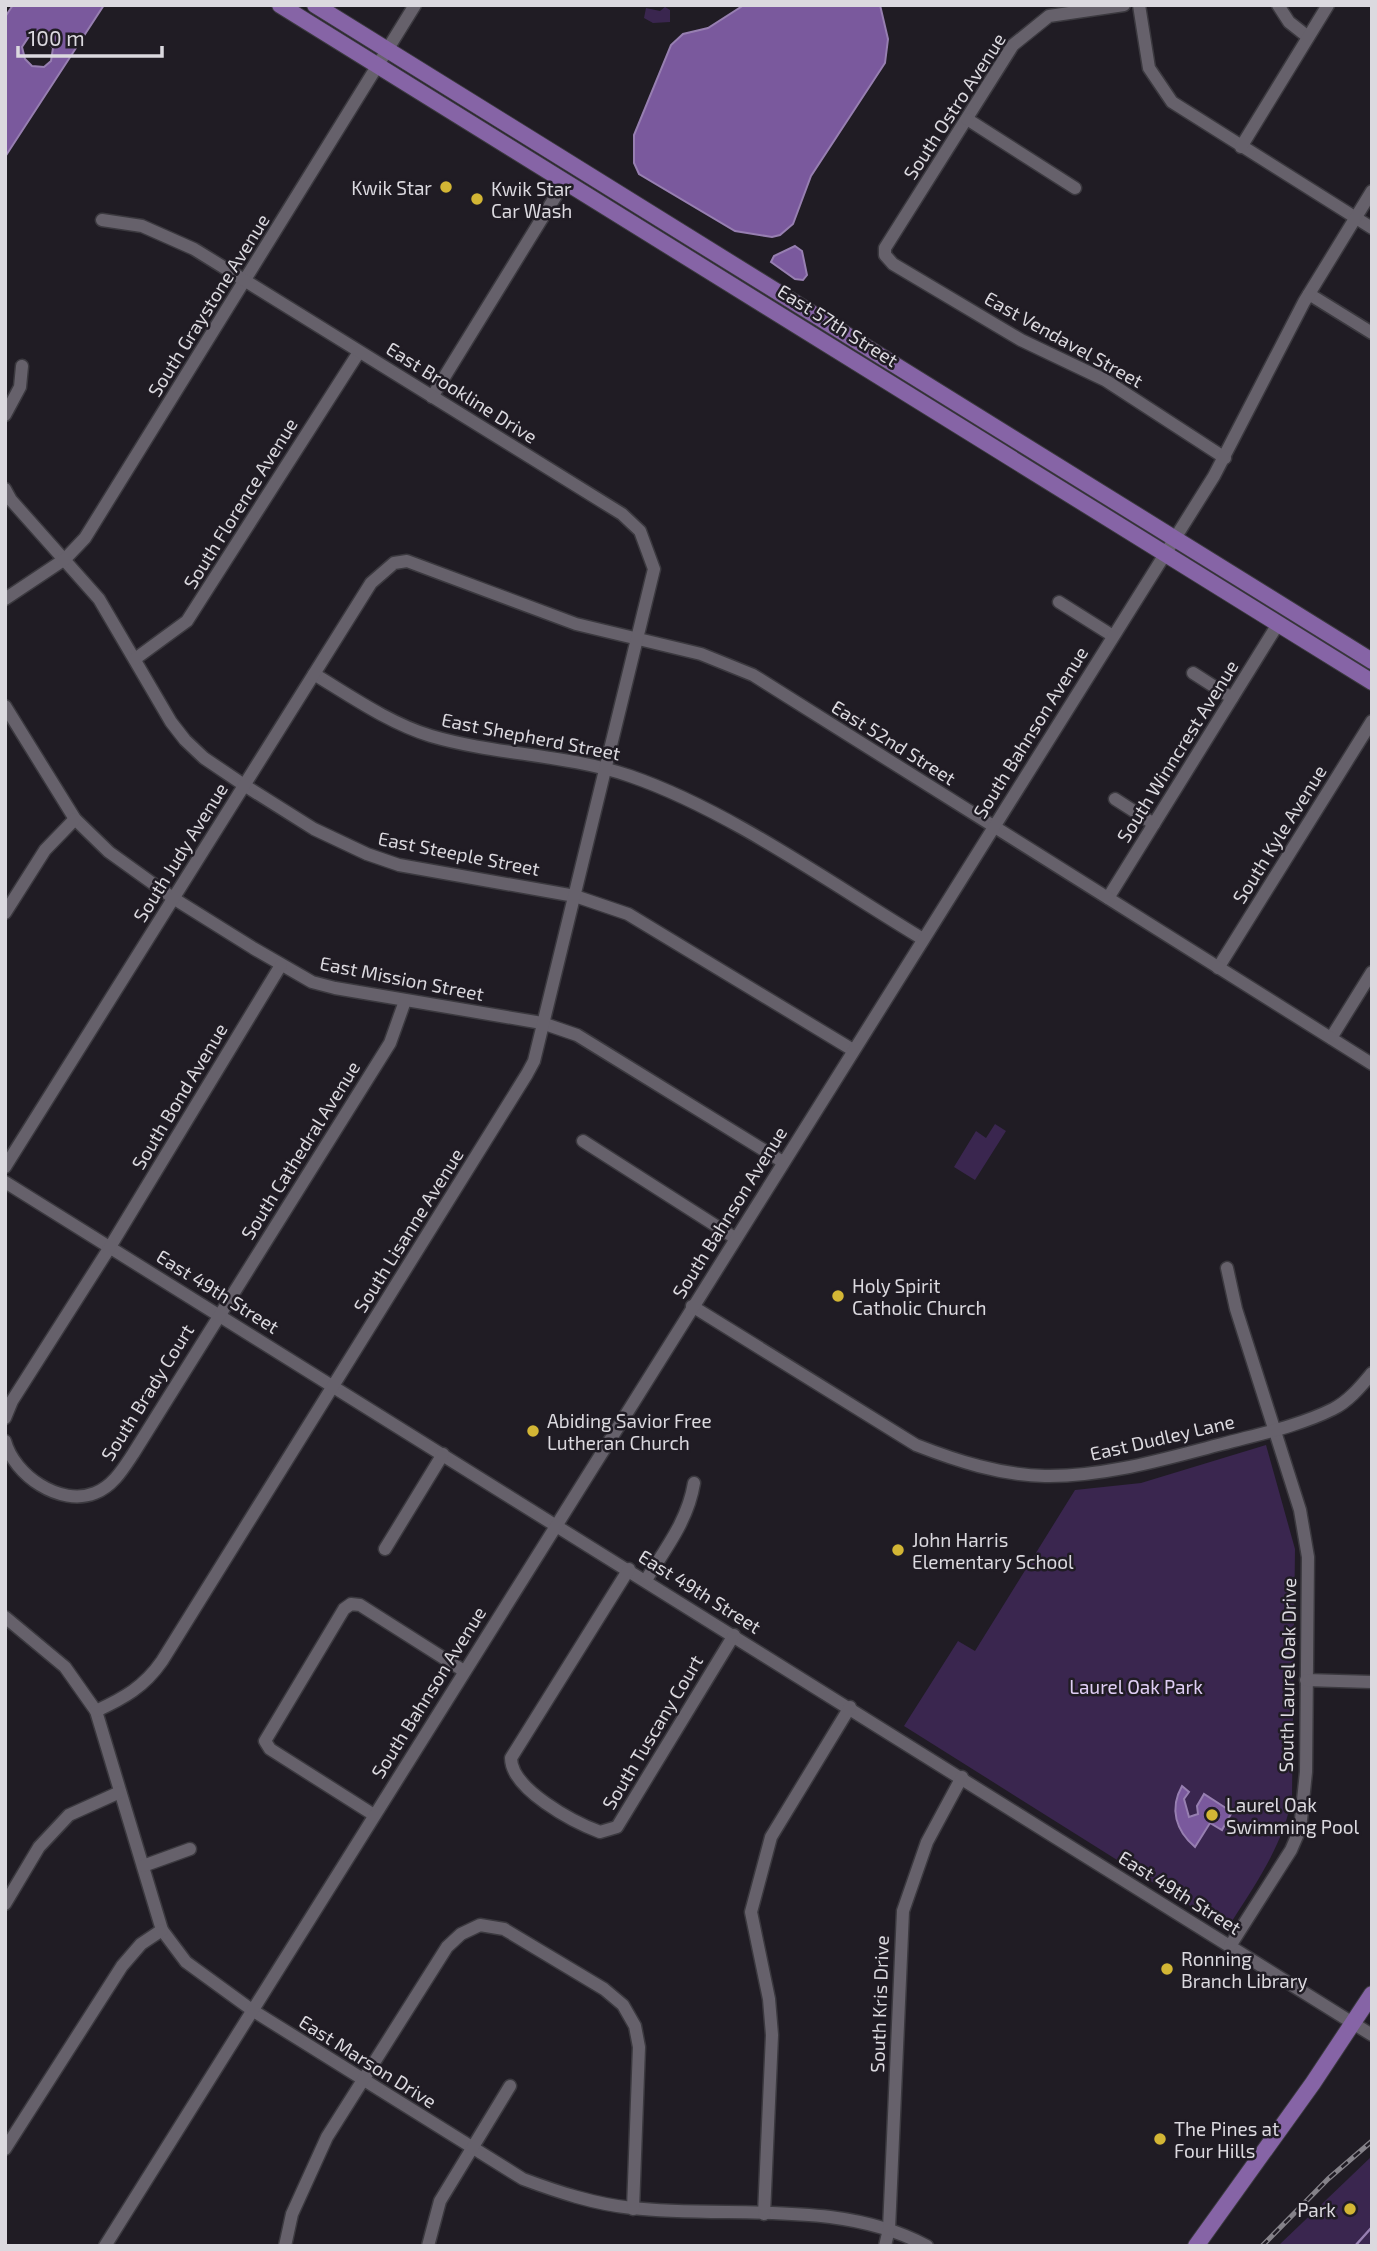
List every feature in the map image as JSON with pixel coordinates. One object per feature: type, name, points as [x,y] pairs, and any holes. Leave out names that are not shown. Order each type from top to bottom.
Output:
[{"type":"main road","name":"East 57th Street","points":[[280,5],[1372,682]]},
{"type":"main road","name":"East 57th Street","points":[[315,5],[1372,661]]},
{"type":"main road","points":[[1196,2246],[1372,1994]]},
{"type":"street","name":"South Graystone Avenue","points":[[5,599],[65,559],[96,522],[415,5]]},
{"type":"street","name":"South Ostro Avenue","points":[[885,255],[885,248],[1013,46],[1049,16],[1124,5]]},
{"type":"street","points":[[1139,5],[1149,68],[1165,95],[1181,109],[1372,228]]},
{"type":"street","points":[[1278,5],[1289,22],[1308,37]]},
{"type":"street","points":[[1241,147],[1328,5]]},
{"type":"street","points":[[967,120],[1075,188]]},
{"type":"street","points":[[432,397],[565,181]]},
{"type":"street","name":"South Bahnson Avenue","points":[[105,2246],[1225,458],[1309,294],[1372,191]]},
{"type":"street","name":"East Brookline Drive","points":[[103,220],[142,226],[174,239],[621,514],[640,531],[654,569],[624,700]]},
{"type":"street","name":"East Vendavel Street","points":[[885,255],[893,264],[1021,340],[1105,380],[1225,458]]},
{"type":"street","points":[[1309,294],[1372,333]]},
{"type":"street","name":"South Florence Avenue","points":[[135,659],[187,621],[359,352]]},
{"type":"street","points":[[5,415],[20,387],[22,366]]},
{"type":"street","name":"East Steeple Street","points":[[5,489],[11,500],[99,599],[171,722],[185,740],[204,758],[244,785],[314,829],[367,855],[399,865],[575,896],[612,907],[645,923],[853,1050]]},
{"type":"street","name":"East 52nd Street","points":[[394,563],[421,563],[576,624],[701,654],[753,676],[1372,1064]]},
{"type":"street","name":"South Judy Avenue","points":[[5,1167],[371,583],[394,563]]},
{"type":"street","points":[[1059,602],[1113,636]]},
{"type":"street","name":"South Winncrest Avenue","points":[[1108,898],[1278,624]]},
{"type":"street","points":[[1194,673],[1232,698]]},
{"type":"street","name":"East Shepherd Street","points":[[314,674],[378,713],[415,731],[606,769],[676,795],[716,815],[923,939]]},
{"type":"street","name":"South Lisanne Avenue","points":[[96,1711],[134,1693],[148,1681],[527,1074],[624,700]]},
{"type":"street","name":"East Mission Street","points":[[5,706],[75,819],[124,864],[281,965],[312,982],[405,1001],[542,1023],[596,1045],[783,1162]]},
{"type":"street","name":"South Kyle Avenue","points":[[1218,968],[1372,721]]},
{"type":"street","points":[[1115,799],[1154,824]]},
{"type":"street","points":[[5,913],[45,850],[75,819]]},
{"type":"street","name":"South Bond Avenue","points":[[110,1247],[281,965]]},
{"type":"street","points":[[1331,1038],[1372,972]]},
{"type":"street","name":"South Cathedral Avenue","points":[[218,1315],[390,1043],[405,1001]]},
{"type":"street","points":[[583,1141],[735,1238]]},
{"type":"street","name":"East 49th Street","points":[[5,1182],[1372,2035]]},
{"type":"street","points":[[5,1418],[12,1401],[110,1247]]},
{"type":"street","name":"South Laurel Oak Drive","points":[[1227,1268],[1236,1308],[1300,1510],[1308,1557],[1306,1772],[1300,1829],[1290,1850],[1230,1946]]},
{"type":"street","name":"East Dudley Lane","points":[[692,1306],[916,1445],[951,1459],[995,1470],[1042,1476],[1107,1471],[1275,1430],[1341,1404],[1372,1373]]},
{"type":"street","name":"South Brady Court","points":[[5,1441],[15,1463],[39,1483],[62,1495],[96,1493],[109,1485],[122,1470],[218,1315]]},
{"type":"street","points":[[386,1549],[443,1454]]},
{"type":"street","points":[[646,1580],[685,1517],[694,1482]]},
{"type":"street","name":"South Tuscany Court","points":[[629,1569],[511,1758],[511,1769],[522,1786],[553,1806],[600,1832],[617,1827],[734,1635]]},
{"type":"street","points":[[374,1815],[270,1749],[265,1741],[344,1609],[351,1604],[360,1605],[464,1671]]},
{"type":"street","name":"East Marson Drive","points":[[5,1617],[65,1667],[96,1711],[162,1930],[186,1962],[252,2010],[523,2179],[548,2189],[633,2208],[825,2217],[890,2229],[927,2246]]},
{"type":"street","points":[[1306,1681],[1372,1682]]},
{"type":"street","points":[[764,2214],[772,2035],[769,1999],[751,1912],[771,1837],[850,1707]]},
{"type":"street","name":"South Kris Drive","points":[[885,2246],[890,2229],[903,1911],[926,1842],[962,1777]]},
{"type":"street","points":[[5,1904],[39,1847],[69,1815],[121,1792]]},
{"type":"street","points":[[143,1866],[190,1849]]},
{"type":"street","points":[[285,2246],[292,2214],[316,2158],[447,1947],[461,1934],[480,1925],[504,1929],[604,1989],[624,2005],[635,2026],[639,2047],[633,2208]]},
{"type":"street","points":[[5,2149],[122,1966],[141,1944],[162,1930]]},
{"type":"street","points":[[428,2246],[440,2201],[510,2086]]},
{"type":"green space","points":[[665,7],[670,10],[670,22],[653,23],[644,18],[646,8],[660,11]]},
{"type":"green space","points":[[995,1124],[1006,1131],[975,1180],[954,1167],[976,1131],[986,1138]]},
{"type":"green space","name":"Laurel Oak Park","points":[[1266,1445],[1295,1549],[1292,1796],[1275,1849],[1227,1929],[904,1726],[958,1641],[975,1651],[1075,1490],[1141,1483]]},
{"type":"green space","points":[[1372,2156],[1372,2246],[1278,2246]]},
{"type":"shaded area","points":[[13,5],[104,5],[5,157],[5,17]],"holes":[[[30,35],[41,35],[53,48],[51,61],[44,67],[32,66],[25,59],[22,47]]]},
{"type":"shaded area","points":[[744,5],[880,5],[888,39],[885,63],[811,176],[793,224],[780,235],[772,237],[735,231],[639,174],[634,163],[634,135],[671,45],[683,34],[708,28]]},
{"type":"shaded area","points":[[795,246],[802,251],[807,275],[803,280],[795,279],[771,262],[774,256]]},
{"type":"shaded area","name":"Laurel Oak Swimming Pool","points":[[1182,1786],[1189,1792],[1184,1799],[1189,1817],[1198,1814],[1197,1806],[1204,1794],[1232,1812],[1222,1830],[1210,1823],[1195,1847],[1183,1834],[1176,1819],[1176,1803]]},
{"type":"waterway","points":[[1355,2246],[1372,2227]]},
{"type":"railway","points":[[1262,2246],[1328,2179],[1372,2141]]},
{"type":"place","name":"Kwik Star","points":[[446,187]]},
{"type":"place","name":"Kwik Star Car Wash","points":[[477,199]]},
{"type":"place","name":"Holy Spirit Catholic Church","points":[[838,1296]]},
{"type":"place","name":"Abiding Savior Free Lutheran Church","points":[[533,1431]]},
{"type":"place","name":"John Harris Elementary School","points":[[898,1550]]},
{"type":"place","name":"Laurel Oak Swimming Pool","points":[[1212,1815]]},
{"type":"place","name":"Ronning Branch Library","points":[[1167,1969]]},
{"type":"place","name":"The Pines at Four Hills","points":[[1160,2139]]},
{"type":"place","name":"Park","points":[[1350,2209]]}]
